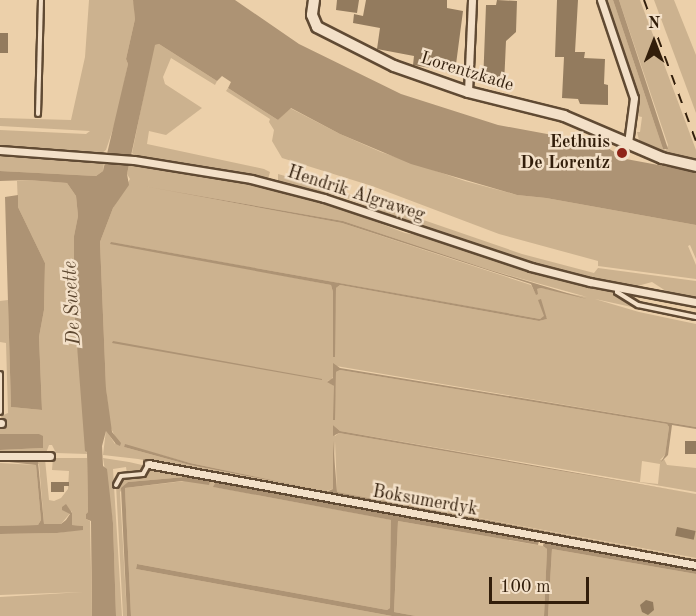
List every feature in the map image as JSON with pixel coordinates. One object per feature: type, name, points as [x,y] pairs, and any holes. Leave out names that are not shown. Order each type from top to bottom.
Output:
[{"type":"street","points":[[468,92],[472,0]]},
{"type":"street","points":[[601,0],[634,98],[628,143]]},
{"type":"street","name":"Lorentzkade","points":[[313,5],[314,24],[394,66],[468,92],[564,116],[662,158],[696,166]]},
{"type":"street","name":"Hendrik Algraweg","points":[[0,150],[102,156],[216,171],[282,186],[531,267],[617,288],[696,302]]},
{"type":"street","points":[[0,456],[50,456]]},
{"type":"street","name":"Boksumerdyk","points":[[148,464],[696,565]]},
{"type":"lane","points":[[38,114],[41,0]]},
{"type":"lane","points":[[617,288],[617,292],[638,305],[696,317]]},
{"type":"lane","points":[[0,374],[0,412]]},
{"type":"lane","points":[[116,485],[121,476],[144,474],[148,464]]},
{"type":"shaded area","points":[[89,0],[133,0],[134,3],[135,19],[126,59],[128,64],[117,117],[106,150],[102,153],[0,146],[0,130],[86,134],[90,131],[0,126],[0,118],[71,120],[85,57]]},
{"type":"shaded area","points":[[133,0],[235,0],[299,44],[401,94],[498,125],[601,144],[626,159],[696,172],[696,225],[546,198],[517,195],[411,164],[340,134],[291,108],[278,120],[228,88],[231,82],[222,76],[217,81],[159,44],[155,45],[127,174],[129,185],[113,208],[100,242],[106,388],[112,432],[121,443],[120,446],[116,444],[106,431],[102,446],[103,466],[107,469],[113,523],[116,616],[92,616],[91,521],[86,519],[88,512],[87,452],[85,451],[74,306],[74,236],[78,216],[76,196],[67,183],[28,180],[0,181],[0,171],[96,176],[103,171],[128,64],[126,59],[135,19]]},
{"type":"shaded area","points":[[604,0],[613,0],[663,149],[666,150],[668,145],[619,0],[640,0],[696,150],[696,161],[664,153],[639,140],[637,132],[640,132],[642,117],[637,116],[636,96]]},
{"type":"shaded area","points":[[613,0],[619,0],[668,149],[663,149]]},
{"type":"shaded area","points":[[654,0],[674,0],[696,55],[696,113]]},
{"type":"shaded area","points":[[159,44],[217,81],[215,85],[171,58],[163,77],[165,84],[202,108],[166,135],[149,131],[147,144],[264,169],[270,172],[268,179],[132,153],[154,45]]},
{"type":"shaded area","points":[[228,88],[278,120],[290,108],[381,152],[465,181],[517,195],[546,198],[696,225],[696,259],[690,245],[688,246],[696,265],[696,279],[598,266],[598,261],[499,234],[372,186],[282,158],[272,141],[274,130],[269,122],[270,119],[226,91]]},
{"type":"shaded area","points":[[0,153],[101,160],[104,163],[103,171],[96,176],[0,171]]},
{"type":"shaded area","points":[[134,163],[222,177],[327,203],[405,233],[424,236],[538,272],[606,289],[634,306],[696,319],[696,321],[595,299],[639,312],[696,324],[696,427],[336,366],[332,380],[327,381],[334,386],[334,420],[336,372],[340,370],[667,424],[669,427],[665,455],[660,460],[664,459],[667,465],[696,468],[696,492],[340,431],[333,425],[335,436],[339,433],[696,494],[696,558],[337,492],[335,441],[333,489],[326,491],[696,559],[696,562],[138,459],[103,455],[106,430],[115,444],[117,441],[110,426],[106,388],[100,242],[113,208],[130,179],[127,174],[129,165]],"holes":[[[143,186],[343,221],[487,269],[587,297],[541,288],[537,289],[536,294],[531,285],[342,223]],[[110,242],[540,319],[544,317],[544,312],[547,319],[539,321],[340,285],[336,288],[333,357],[333,292],[331,285]],[[125,445],[190,463],[320,490],[190,465],[124,447]],[[642,461],[660,464],[658,484],[640,482]]]},
{"type":"shaded area","points":[[278,174],[342,192],[522,254],[594,273],[598,268],[696,281],[696,298],[669,293],[652,282],[634,287],[533,263],[435,232],[343,197],[278,181]]},
{"type":"shaded area","points":[[17,181],[67,183],[76,196],[78,216],[74,236],[74,306],[87,454],[56,453],[52,445],[49,445],[46,453],[0,454],[0,450],[43,448],[39,434],[0,434],[0,426],[3,426],[1,416],[8,413],[6,343],[0,342],[0,301],[8,300],[11,407],[42,410],[39,337],[44,310],[45,263],[18,207]]},
{"type":"shaded area","points":[[143,186],[343,221],[487,269],[587,299],[541,288],[537,289],[538,294],[536,295],[531,284],[342,223]]},
{"type":"shaded area","points":[[18,195],[18,207],[45,263],[44,310],[39,337],[42,410],[11,407],[5,197]]},
{"type":"shaded area","points":[[111,242],[540,319],[544,316],[538,300],[541,299],[547,319],[539,321],[340,285],[336,288],[335,357],[333,357],[333,292],[331,285],[110,244]]},
{"type":"shaded area","points":[[113,341],[322,379],[322,380],[112,343]]},
{"type":"shaded area","points":[[333,363],[340,368],[696,427],[696,429],[672,425],[668,455],[661,462],[665,455],[669,427],[667,424],[340,370],[336,372],[335,420],[333,420],[334,386],[327,382],[333,378]]},
{"type":"shaded area","points":[[333,425],[340,431],[696,494],[339,433],[333,436]]},
{"type":"shaded area","points":[[0,434],[39,434],[43,436],[43,448],[0,450]]},
{"type":"shaded area","points":[[333,441],[337,492],[696,559],[326,492],[333,489]]},
{"type":"shaded area","points":[[125,444],[190,463],[320,490],[190,465],[124,447]]},
{"type":"shaded area","points":[[0,458],[45,459],[49,500],[54,501],[61,498],[68,489],[69,471],[52,470],[53,458],[87,458],[88,512],[86,519],[90,521],[92,616],[0,616],[0,597],[83,592],[0,595],[0,534],[57,533],[83,529],[83,526],[72,525],[72,511],[61,524],[44,524],[39,464],[0,461]]},
{"type":"shaded area","points":[[103,458],[142,465],[143,468],[139,473],[127,474],[126,467],[113,469],[122,616],[116,616],[113,523]]},
{"type":"shaded area","points":[[0,461],[38,462],[44,524],[61,524],[66,520],[70,514],[62,510],[62,507],[66,504],[72,513],[72,525],[83,526],[83,530],[0,534],[0,526],[38,525],[41,520],[36,465]]},
{"type":"shaded area","points":[[0,463],[36,465],[41,520],[38,525],[0,526]]},
{"type":"shaded area","points":[[152,467],[210,478],[210,481],[215,482],[214,487],[392,520],[390,608],[387,610],[137,564],[136,569],[392,616],[131,616],[125,488],[185,481],[185,477],[128,482],[120,492],[127,616],[123,616],[116,485],[121,479],[144,476]]},
{"type":"shaded area","points":[[185,477],[210,481],[209,485],[182,481],[125,488],[131,616],[127,616],[121,488],[128,482]]},
{"type":"shaded area","points":[[216,481],[539,541],[538,545],[398,521],[394,612],[416,616],[392,616],[136,569],[137,564],[387,610],[390,608],[391,520],[213,487]]},
{"type":"shaded area","points":[[398,521],[543,546],[547,549],[544,616],[416,616],[394,612]]},
{"type":"shaded area","points":[[544,541],[696,569],[696,574],[552,549],[548,616],[544,616],[547,549],[543,546]]},
{"type":"shaded area","points":[[552,549],[696,574],[696,616],[548,616]]},
{"type":"building","points":[[337,0],[359,0],[357,13],[336,10]]},
{"type":"building","points":[[366,0],[447,0],[447,8],[463,11],[455,72],[413,65],[414,56],[377,49],[380,28],[353,23],[354,14],[363,16]]},
{"type":"building","points":[[497,0],[517,1],[516,32],[506,41],[504,85],[483,84],[486,5],[496,5]]},
{"type":"building","points":[[557,0],[578,0],[575,52],[585,52],[584,58],[605,59],[604,84],[608,85],[608,105],[580,104],[578,99],[562,98],[564,57],[555,57]]},
{"type":"building","points":[[0,33],[8,33],[8,53],[0,53]]},
{"type":"building","points":[[685,441],[696,441],[696,454],[685,454]]},
{"type":"building","points":[[51,482],[69,482],[69,486],[64,486],[64,492],[51,492]]},
{"type":"building","points":[[677,527],[696,531],[694,540],[675,536]]},
{"type":"building","points":[[646,600],[653,602],[654,610],[648,615],[642,612],[640,605]]},
{"type":"railway","points":[[644,0],[696,141]]},
{"type":"place","name":"Eethuis De Lorentz","points":[[622,153]]},
{"type":"water label","name":"De Swette","points":[[73,303]]}]
